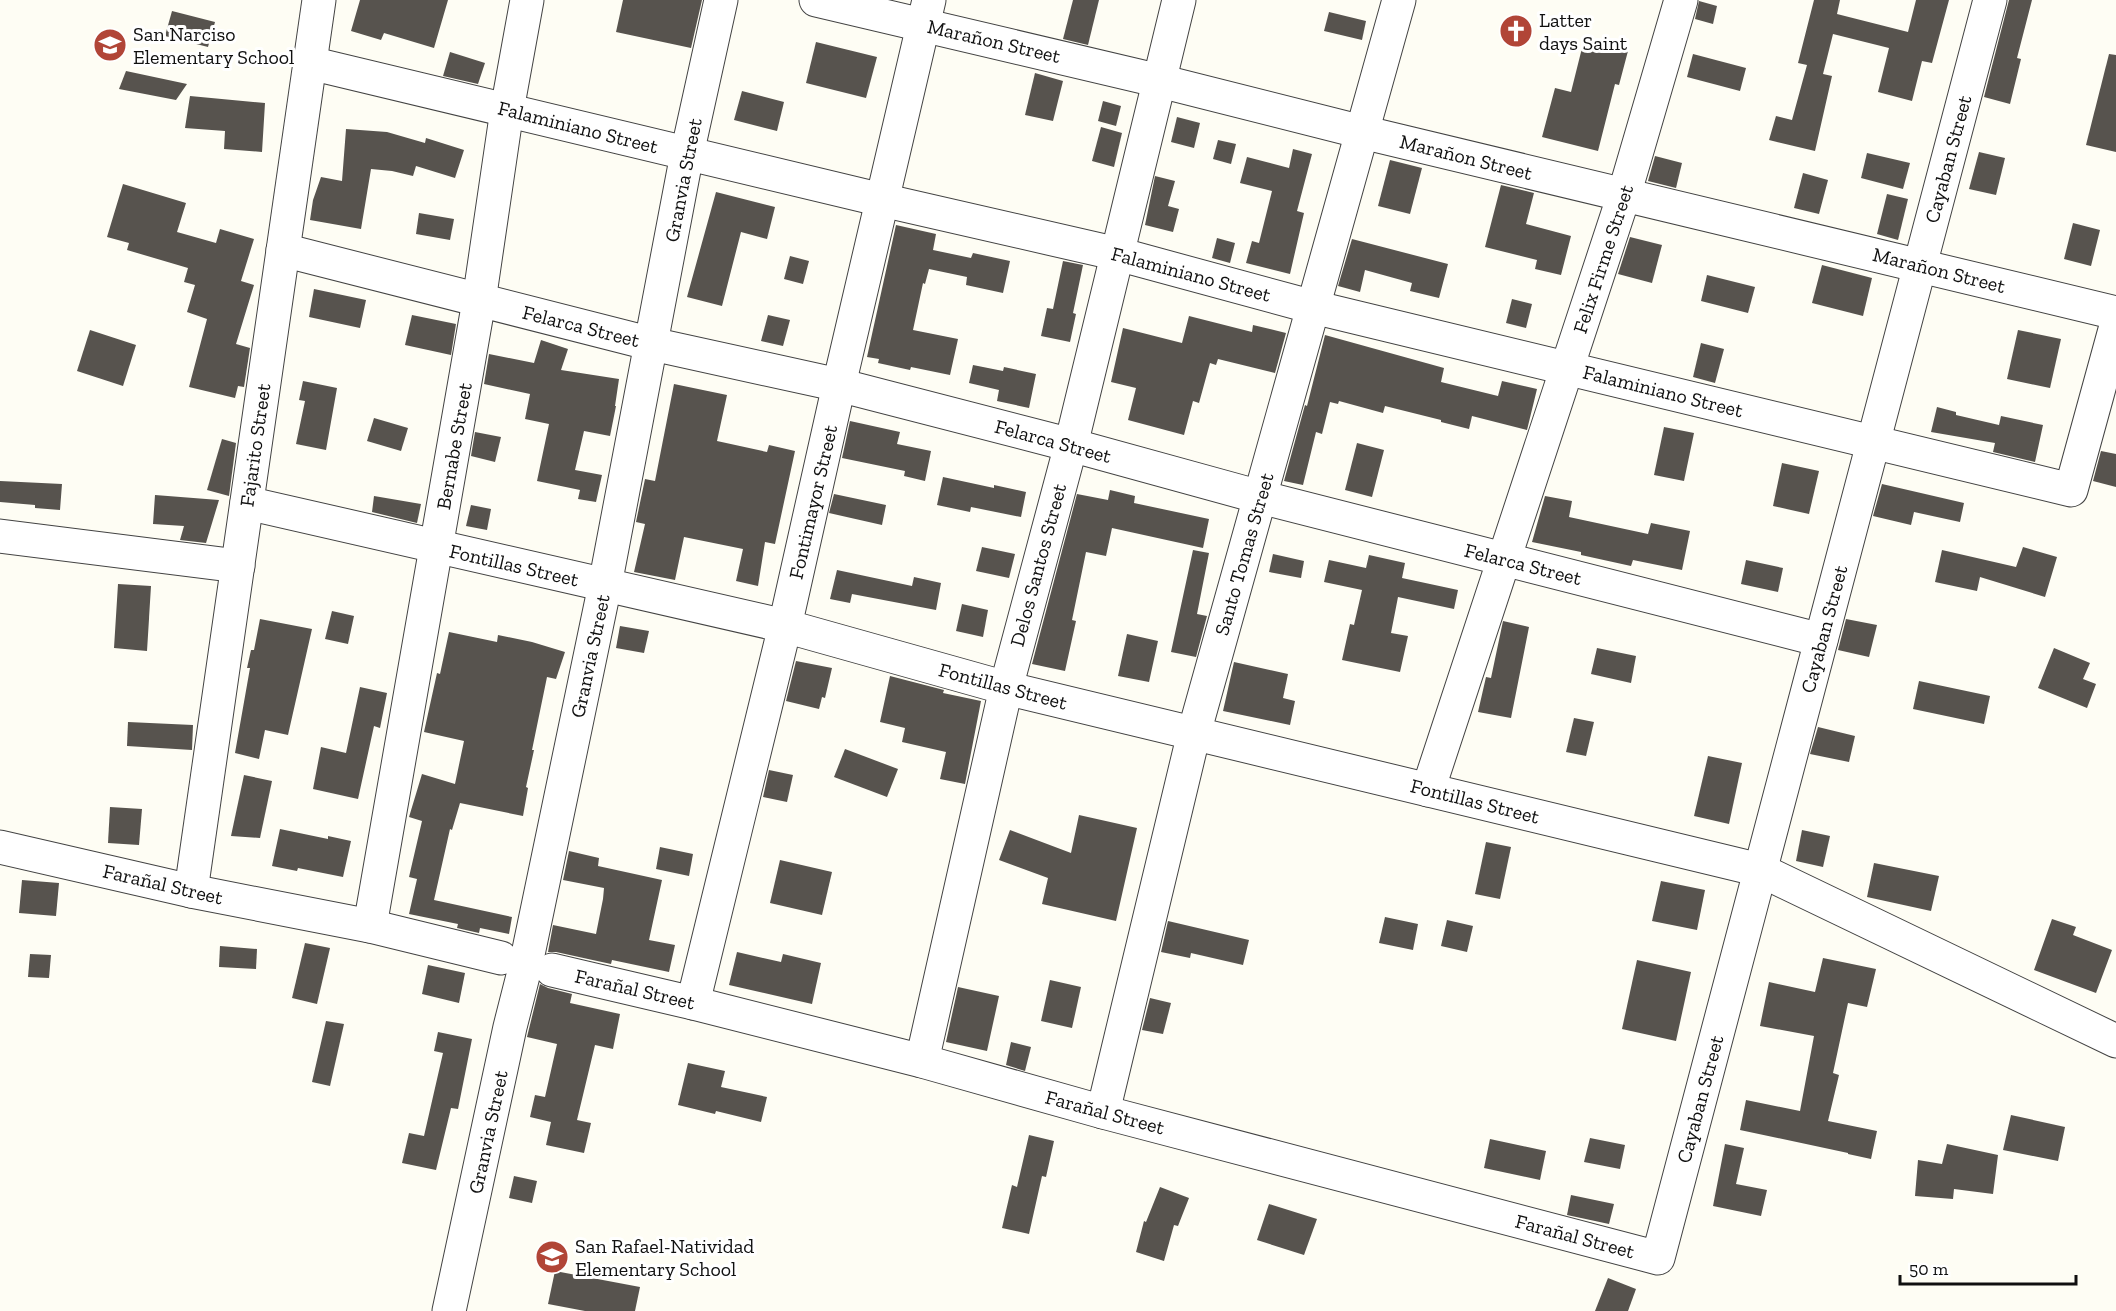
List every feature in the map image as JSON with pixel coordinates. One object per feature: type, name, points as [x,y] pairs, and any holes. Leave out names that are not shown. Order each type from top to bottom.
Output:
[{"type":"street","name":"Fajarito Street","points":[[191,891],[319,0]]},
{"type":"street","name":"Bernabe Street","points":[[370,926],[479,301],[507,110],[527,0]]},
{"type":"street","name":"Granvia Street","points":[[449,1311],[526,964],[605,585],[687,154],[721,0]]},
{"type":"street","name":"Marañon Street","points":[[816,0],[926,12],[1160,81],[1362,132],[2116,313]]},
{"type":"street","name":"Delos Santos Street","points":[[922,1061],[1006,687],[1071,445],[1179,0]]},
{"type":"street","name":"Santo Tomas Street","points":[[1103,1112],[1194,733],[1399,0]]},
{"type":"street","name":"Felix Firme Street","points":[[1428,790],[1624,195],[1681,0]]},
{"type":"street","name":"Cayaban Street","points":[[1658,1258],[1990,0]]},
{"type":"street","name":"Fontimayor Street","points":[[693,1003],[785,626],[926,12]]},
{"type":"street","name":"Falaminiano Street","points":[[310,63],[687,154],[1118,254],[1313,307],[2071,490],[2116,326]]},
{"type":"street","name":"Felarca Street","points":[[283,250],[652,344],[839,385],[1071,445],[1260,498],[1821,640]]},
{"type":"street","name":"Fontillas Street","points":[[246,503],[785,626],[1006,687],[1760,870],[2116,1041]]},
{"type":"street","points":[[0,536],[238,566]]},
{"type":"street","name":"Farañal Street","points":[[0,846],[191,891],[370,926],[501,958]]},
{"type":"street","name":"Farañal Street","points":[[552,970],[922,1061],[1103,1112],[1658,1258]]},
{"type":"building","points":[[360,0],[448,0],[434,48],[384,33],[381,40],[351,31]]},
{"type":"building","points":[[623,0],[702,0],[691,48],[616,32]]},
{"type":"building","points":[[1073,0],[1099,0],[1088,45],[1063,39]]},
{"type":"building","points":[[1814,0],[1840,0],[1837,14],[1908,32],[1916,0],[1949,0],[1932,63],[1922,61],[1912,101],[1878,92],[1889,48],[1833,34],[1823,74],[1832,76],[1815,151],[1769,140],[1776,116],[1792,120],[1807,65],[1798,63]]},
{"type":"building","points":[[2009,0],[2032,0],[2017,58],[2021,59],[2010,104],[1984,97]]},
{"type":"building","points":[[1699,1],[1717,6],[1713,24],[1695,19]]},
{"type":"building","points":[[172,11],[215,22],[208,47],[165,36]]},
{"type":"building","points":[[1329,12],[1366,21],[1362,40],[1324,31]]},
{"type":"building","points":[[1584,40],[1628,51],[1619,85],[1615,84],[1598,151],[1542,137],[1555,88],[1571,92]]},
{"type":"building","points":[[816,42],[877,57],[866,98],[806,83]]},
{"type":"building","points":[[450,52],[485,63],[478,84],[443,76]]},
{"type":"building","points":[[1693,54],[1746,68],[1740,91],[1687,77]]},
{"type":"building","points":[[2109,54],[2116,55],[2116,152],[2086,145]]},
{"type":"building","points":[[126,71],[187,84],[176,100],[119,89]]},
{"type":"building","points":[[1035,73],[1063,81],[1053,121],[1025,115]]},
{"type":"building","points":[[742,91],[784,102],[777,131],[734,120]]},
{"type":"building","points":[[190,96],[265,103],[262,152],[224,149],[225,131],[185,128]]},
{"type":"building","points":[[1103,101],[1121,106],[1116,126],[1098,121]]},
{"type":"building","points":[[1177,117],[1200,123],[1194,148],[1171,142]]},
{"type":"building","points":[[1101,127],[1122,133],[1114,167],[1092,161]]},
{"type":"building","points":[[346,129],[387,132],[425,143],[426,138],[464,150],[455,178],[416,166],[413,176],[371,169],[361,229],[310,220],[313,200],[321,177],[342,181]]},
{"type":"building","points":[[1218,140],[1236,144],[1231,164],[1213,159]]},
{"type":"building","points":[[1293,149],[1312,154],[1297,211],[1304,213],[1290,274],[1246,263],[1252,241],[1259,243],[1272,191],[1240,183],[1247,157],[1289,168]]},
{"type":"building","points":[[1979,152],[2005,158],[1996,195],[1969,189]]},
{"type":"building","points":[[1867,153],[1910,163],[1903,189],[1861,178]]},
{"type":"building","points":[[1655,156],[1682,163],[1676,188],[1648,181]]},
{"type":"building","points":[[1390,160],[1422,168],[1410,214],[1378,206]]},
{"type":"building","points":[[1803,173],[1828,180],[1819,214],[1794,208]]},
{"type":"building","points":[[1155,176],[1175,181],[1168,206],[1179,209],[1173,232],[1145,225]]},
{"type":"building","points":[[123,184],[186,203],[177,232],[216,243],[220,229],[254,239],[241,281],[254,285],[236,344],[250,348],[244,387],[238,386],[235,398],[189,387],[207,319],[187,312],[195,285],[184,282],[188,268],[127,250],[129,243],[107,237]]},
{"type":"building","points":[[1501,185],[1534,193],[1526,224],[1571,236],[1561,275],[1535,269],[1537,260],[1485,247]]},
{"type":"building","points":[[716,192],[775,207],[767,239],[741,232],[722,306],[687,297]]},
{"type":"building","points":[[1887,194],[1908,199],[1898,240],[1877,234]]},
{"type":"building","points":[[419,213],[454,219],[450,240],[416,234]]},
{"type":"building","points":[[2073,223],[2100,230],[2091,266],[2064,259]]},
{"type":"building","points":[[896,225],[936,234],[933,250],[971,258],[973,253],[1010,261],[1003,293],[966,285],[967,277],[929,269],[925,284],[923,283],[913,330],[958,339],[950,375],[911,367],[910,370],[878,363],[879,359],[867,357]]},
{"type":"building","points":[[1630,237],[1662,245],[1652,283],[1618,274]]},
{"type":"building","points":[[1217,238],[1235,243],[1230,263],[1212,258]]},
{"type":"building","points":[[1352,239],[1448,264],[1439,298],[1410,291],[1412,283],[1365,270],[1360,292],[1338,286]]},
{"type":"building","points":[[790,256],[809,261],[803,284],[784,279]]},
{"type":"building","points":[[1063,261],[1083,265],[1073,313],[1076,314],[1070,342],[1041,336],[1047,308],[1053,309]]},
{"type":"building","points":[[1822,265],[1872,278],[1863,316],[1812,303]]},
{"type":"building","points":[[1707,275],[1755,287],[1748,313],[1701,301]]},
{"type":"building","points":[[314,289],[366,300],[360,328],[309,317]]},
{"type":"building","points":[[1512,299],[1532,304],[1526,328],[1506,323]]},
{"type":"building","points":[[412,315],[456,324],[451,355],[405,345]]},
{"type":"building","points":[[768,315],[790,320],[783,346],[761,341]]},
{"type":"building","points":[[1189,316],[1252,332],[1253,325],[1286,333],[1275,373],[1218,359],[1216,365],[1210,363],[1199,403],[1193,401],[1184,435],[1128,420],[1136,388],[1111,382],[1123,328],[1182,343]]},
{"type":"building","points":[[90,330],[136,345],[123,386],[77,371]]},
{"type":"building","points":[[2018,330],[2061,339],[2050,388],[2007,379]]},
{"type":"building","points":[[1325,335],[1444,368],[1441,382],[1498,396],[1502,381],[1537,389],[1527,430],[1472,416],[1469,429],[1385,406],[1383,413],[1339,401],[1338,404],[1330,402],[1322,434],[1316,432],[1303,485],[1284,481],[1305,405],[1307,406]]},
{"type":"building","points":[[541,340],[568,349],[561,370],[619,379],[610,436],[584,431],[575,470],[602,475],[596,502],[578,499],[580,490],[537,481],[549,424],[525,419],[530,394],[484,384],[489,354],[534,363]]},
{"type":"building","points":[[1701,343],[1724,349],[1715,383],[1693,377]]},
{"type":"building","points":[[973,365],[1003,371],[1004,367],[1036,374],[1029,408],[997,401],[999,390],[969,383]]},
{"type":"building","points":[[303,381],[337,388],[326,450],[296,444],[305,401],[299,400]]},
{"type":"building","points":[[674,384],[727,395],[717,441],[767,452],[769,445],[795,451],[775,544],[765,542],[758,586],[736,581],[743,549],[684,537],[675,580],[634,572],[645,524],[636,522],[645,479],[655,481]]},
{"type":"building","points":[[1937,407],[1956,412],[1956,415],[1999,425],[2001,416],[2043,425],[2035,462],[1993,452],[1995,443],[1931,432]]},
{"type":"building","points":[[374,418],[408,428],[401,451],[367,441]]},
{"type":"building","points":[[850,421],[900,432],[897,444],[931,451],[925,481],[904,476],[905,471],[842,458]]},
{"type":"building","points":[[1664,427],[1694,433],[1684,481],[1654,475]]},
{"type":"building","points":[[475,432],[501,437],[495,462],[471,456]]},
{"type":"building","points":[[222,439],[236,443],[229,496],[207,490]]},
{"type":"building","points":[[1357,443],[1384,450],[1372,497],[1345,490]]},
{"type":"building","points":[[2101,451],[2116,454],[2116,487],[2093,481]]},
{"type":"building","points":[[1782,463],[1819,471],[1809,514],[1773,506]]},
{"type":"building","points":[[943,477],[1026,492],[1021,517],[971,507],[970,512],[937,505]]},
{"type":"building","points":[[0,481],[62,484],[60,510],[0,502]]},
{"type":"building","points":[[1882,484],[1964,503],[1960,522],[1914,512],[1911,525],[1873,516]]},
{"type":"building","points":[[1110,490],[1135,496],[1134,503],[1209,519],[1203,548],[1112,528],[1106,556],[1086,552],[1072,620],[1076,621],[1065,671],[1032,664],[1077,494],[1108,500]]},
{"type":"building","points":[[834,494],[886,505],[882,525],[829,513]]},
{"type":"building","points":[[155,495],[219,500],[206,543],[180,540],[184,526],[153,524]]},
{"type":"building","points":[[374,496],[421,504],[417,523],[372,512]]},
{"type":"building","points":[[1545,496],[1572,501],[1569,517],[1648,534],[1651,523],[1690,531],[1682,570],[1633,560],[1631,566],[1581,555],[1581,552],[1532,542]]},
{"type":"building","points":[[471,505],[491,509],[487,530],[466,526]]},
{"type":"building","points":[[982,547],[1015,554],[1009,578],[976,571]]},
{"type":"building","points":[[2023,547],[2057,557],[2045,597],[1980,577],[1977,591],[1935,582],[1942,550],[2016,567]]},
{"type":"building","points":[[1193,550],[1209,553],[1197,614],[1207,616],[1196,657],[1171,652]]},
{"type":"building","points":[[1273,554],[1304,561],[1301,578],[1269,572]]},
{"type":"building","points":[[1369,555],[1405,563],[1402,578],[1458,590],[1454,609],[1398,597],[1391,633],[1408,636],[1400,672],[1342,660],[1350,624],[1354,625],[1362,590],[1324,582],[1329,560],[1366,568]]},
{"type":"building","points":[[1746,560],[1783,568],[1778,592],[1741,584]]},
{"type":"building","points":[[837,570],[912,586],[914,577],[941,583],[936,610],[852,594],[850,603],[830,599]]},
{"type":"building","points":[[118,584],[151,586],[147,651],[114,648]]},
{"type":"building","points":[[962,604],[988,610],[983,637],[956,631]]},
{"type":"building","points":[[332,611],[354,616],[348,644],[325,639]]},
{"type":"building","points":[[260,619],[312,629],[288,735],[265,730],[259,759],[235,753],[250,668],[247,668],[251,650],[254,650]]},
{"type":"building","points":[[1846,619],[1877,625],[1869,657],[1838,650]]},
{"type":"building","points":[[1503,621],[1529,627],[1511,718],[1478,712],[1486,677],[1491,678]]},
{"type":"building","points":[[620,626],[649,631],[644,653],[616,648]]},
{"type":"building","points":[[449,632],[497,642],[498,635],[565,652],[556,679],[547,677],[532,750],[534,750],[526,787],[528,788],[523,816],[460,803],[452,830],[450,829],[434,900],[512,917],[509,934],[480,928],[479,933],[457,928],[458,924],[409,914],[417,879],[409,877],[422,821],[409,817],[422,774],[455,784],[464,741],[424,732]]},
{"type":"building","points":[[1127,634],[1158,641],[1149,682],[1118,676]]},
{"type":"building","points":[[1597,648],[1636,656],[1631,683],[1591,674]]},
{"type":"building","points":[[2054,648],[2090,663],[2083,679],[2096,684],[2087,708],[2038,688]]},
{"type":"building","points":[[796,661],[832,668],[825,698],[822,697],[819,709],[786,701]]},
{"type":"building","points":[[1234,662],[1288,674],[1283,698],[1295,701],[1290,725],[1223,711]]},
{"type":"building","points":[[890,676],[944,690],[943,693],[981,701],[965,784],[940,779],[946,752],[902,742],[905,728],[880,722]]},
{"type":"building","points":[[1919,681],[1990,696],[1984,724],[1913,709]]},
{"type":"building","points":[[360,687],[387,693],[380,728],[374,726],[358,799],[313,789],[321,747],[346,753]]},
{"type":"building","points":[[1574,718],[1594,722],[1586,756],[1566,752]]},
{"type":"building","points":[[128,722],[193,725],[192,750],[127,746]]},
{"type":"building","points":[[1818,727],[1855,736],[1849,762],[1810,754]]},
{"type":"building","points":[[845,749],[898,769],[887,797],[834,777]]},
{"type":"building","points":[[1708,756],[1742,763],[1729,824],[1694,816]]},
{"type":"building","points":[[769,770],[793,775],[787,802],[763,797]]},
{"type":"building","points":[[244,775],[272,781],[260,838],[231,836]]},
{"type":"building","points":[[110,807],[142,809],[139,845],[108,843]]},
{"type":"building","points":[[1079,815],[1137,828],[1116,921],[1042,904],[1048,878],[999,860],[1010,830],[1071,853]]},
{"type":"building","points":[[280,829],[328,839],[328,836],[351,841],[343,877],[298,868],[297,871],[272,866]]},
{"type":"building","points":[[1802,830],[1830,836],[1823,867],[1796,861]]},
{"type":"building","points":[[1486,842],[1511,847],[1500,899],[1475,894]]},
{"type":"building","points":[[660,847],[693,854],[689,876],[656,869]]},
{"type":"building","points":[[569,851],[599,858],[598,866],[662,880],[649,940],[675,945],[669,972],[612,960],[611,964],[548,952],[553,925],[596,934],[604,888],[563,880]]},
{"type":"building","points":[[780,860],[832,872],[822,915],[770,903]]},
{"type":"building","points":[[1874,863],[1939,876],[1931,911],[1867,897]]},
{"type":"building","points":[[22,880],[59,883],[56,916],[19,913]]},
{"type":"building","points":[[1661,881],[1705,890],[1697,930],[1652,921]]},
{"type":"building","points":[[1385,917],[1418,924],[1413,950],[1379,943]]},
{"type":"building","points":[[2052,919],[2076,927],[2073,935],[2112,950],[2096,993],[2034,970]]},
{"type":"building","points":[[1447,920],[1473,926],[1467,952],[1441,946]]},
{"type":"building","points":[[1168,921],[1249,940],[1243,965],[1191,953],[1190,958],[1161,952]]},
{"type":"building","points":[[305,943],[330,948],[317,1004],[292,998]]},
{"type":"building","points":[[220,946],[257,949],[256,969],[219,967]]},
{"type":"building","points":[[737,952],[781,962],[783,954],[821,963],[812,1004],[729,985]]},
{"type":"building","points":[[30,954],[51,955],[49,978],[28,977]]},
{"type":"building","points":[[1823,958],[1876,969],[1867,1007],[1848,1003],[1833,1073],[1839,1075],[1828,1121],[1877,1131],[1871,1159],[1740,1130],[1746,1100],[1800,1111],[1814,1036],[1760,1026],[1769,982],[1815,992]]},
{"type":"building","points":[[1637,960],[1691,972],[1676,1041],[1622,1029]]},
{"type":"building","points":[[428,965],[465,973],[459,1003],[422,994]]},
{"type":"building","points":[[1050,980],[1081,987],[1072,1028],[1041,1021]]},
{"type":"building","points":[[540,984],[572,994],[570,1003],[620,1014],[613,1049],[595,1045],[577,1120],[591,1123],[584,1153],[546,1145],[551,1122],[530,1117],[535,1095],[545,1097],[557,1044],[527,1037]]},
{"type":"building","points":[[958,987],[999,996],[987,1051],[946,1042]]},
{"type":"building","points":[[1150,998],[1171,1003],[1163,1034],[1142,1030]]},
{"type":"building","points":[[326,1021],[344,1024],[330,1086],[312,1082]]},
{"type":"building","points":[[438,1032],[472,1039],[458,1109],[451,1108],[436,1170],[402,1163],[409,1133],[424,1136],[443,1053],[434,1051]]},
{"type":"building","points":[[1011,1042],[1031,1047],[1025,1071],[1006,1065]]},
{"type":"building","points":[[688,1063],[725,1071],[721,1087],[767,1097],[761,1122],[678,1105]]},
{"type":"building","points":[[2011,1115],[2065,1127],[2058,1161],[2003,1150]]},
{"type":"building","points":[[1029,1135],[1054,1141],[1046,1177],[1042,1176],[1029,1234],[1002,1228],[1012,1185],[1017,1187]]},
{"type":"building","points":[[1590,1138],[1625,1145],[1620,1169],[1584,1162]]},
{"type":"building","points":[[1490,1139],[1546,1151],[1540,1180],[1484,1168]]},
{"type":"building","points":[[1725,1144],[1744,1148],[1736,1184],[1767,1190],[1761,1216],[1713,1206]]},
{"type":"building","points":[[1947,1144],[1998,1155],[1993,1194],[1954,1189],[1953,1199],[1915,1196],[1918,1160],[1942,1164]]},
{"type":"building","points":[[514,1176],[537,1181],[532,1203],[509,1198]]},
{"type":"building","points":[[1160,1187],[1189,1198],[1178,1226],[1174,1225],[1164,1261],[1136,1252],[1144,1221],[1146,1222]]},
{"type":"building","points":[[1571,1195],[1614,1204],[1609,1224],[1567,1215]]},
{"type":"building","points":[[1269,1204],[1317,1219],[1304,1255],[1257,1240]]},
{"type":"building","points":[[555,1271],[640,1287],[635,1311],[585,1311],[548,1304]]},
{"type":"building","points":[[1608,1278],[1636,1289],[1628,1311],[1595,1311]]},
{"type":"place","name":"Latter days Saint","points":[[1516,31]]},
{"type":"place","name":"San Narciso Elementary School","points":[[110,45]]},
{"type":"place","name":"San Rafael-Natividad Elementary School","points":[[552,1257]]}]
